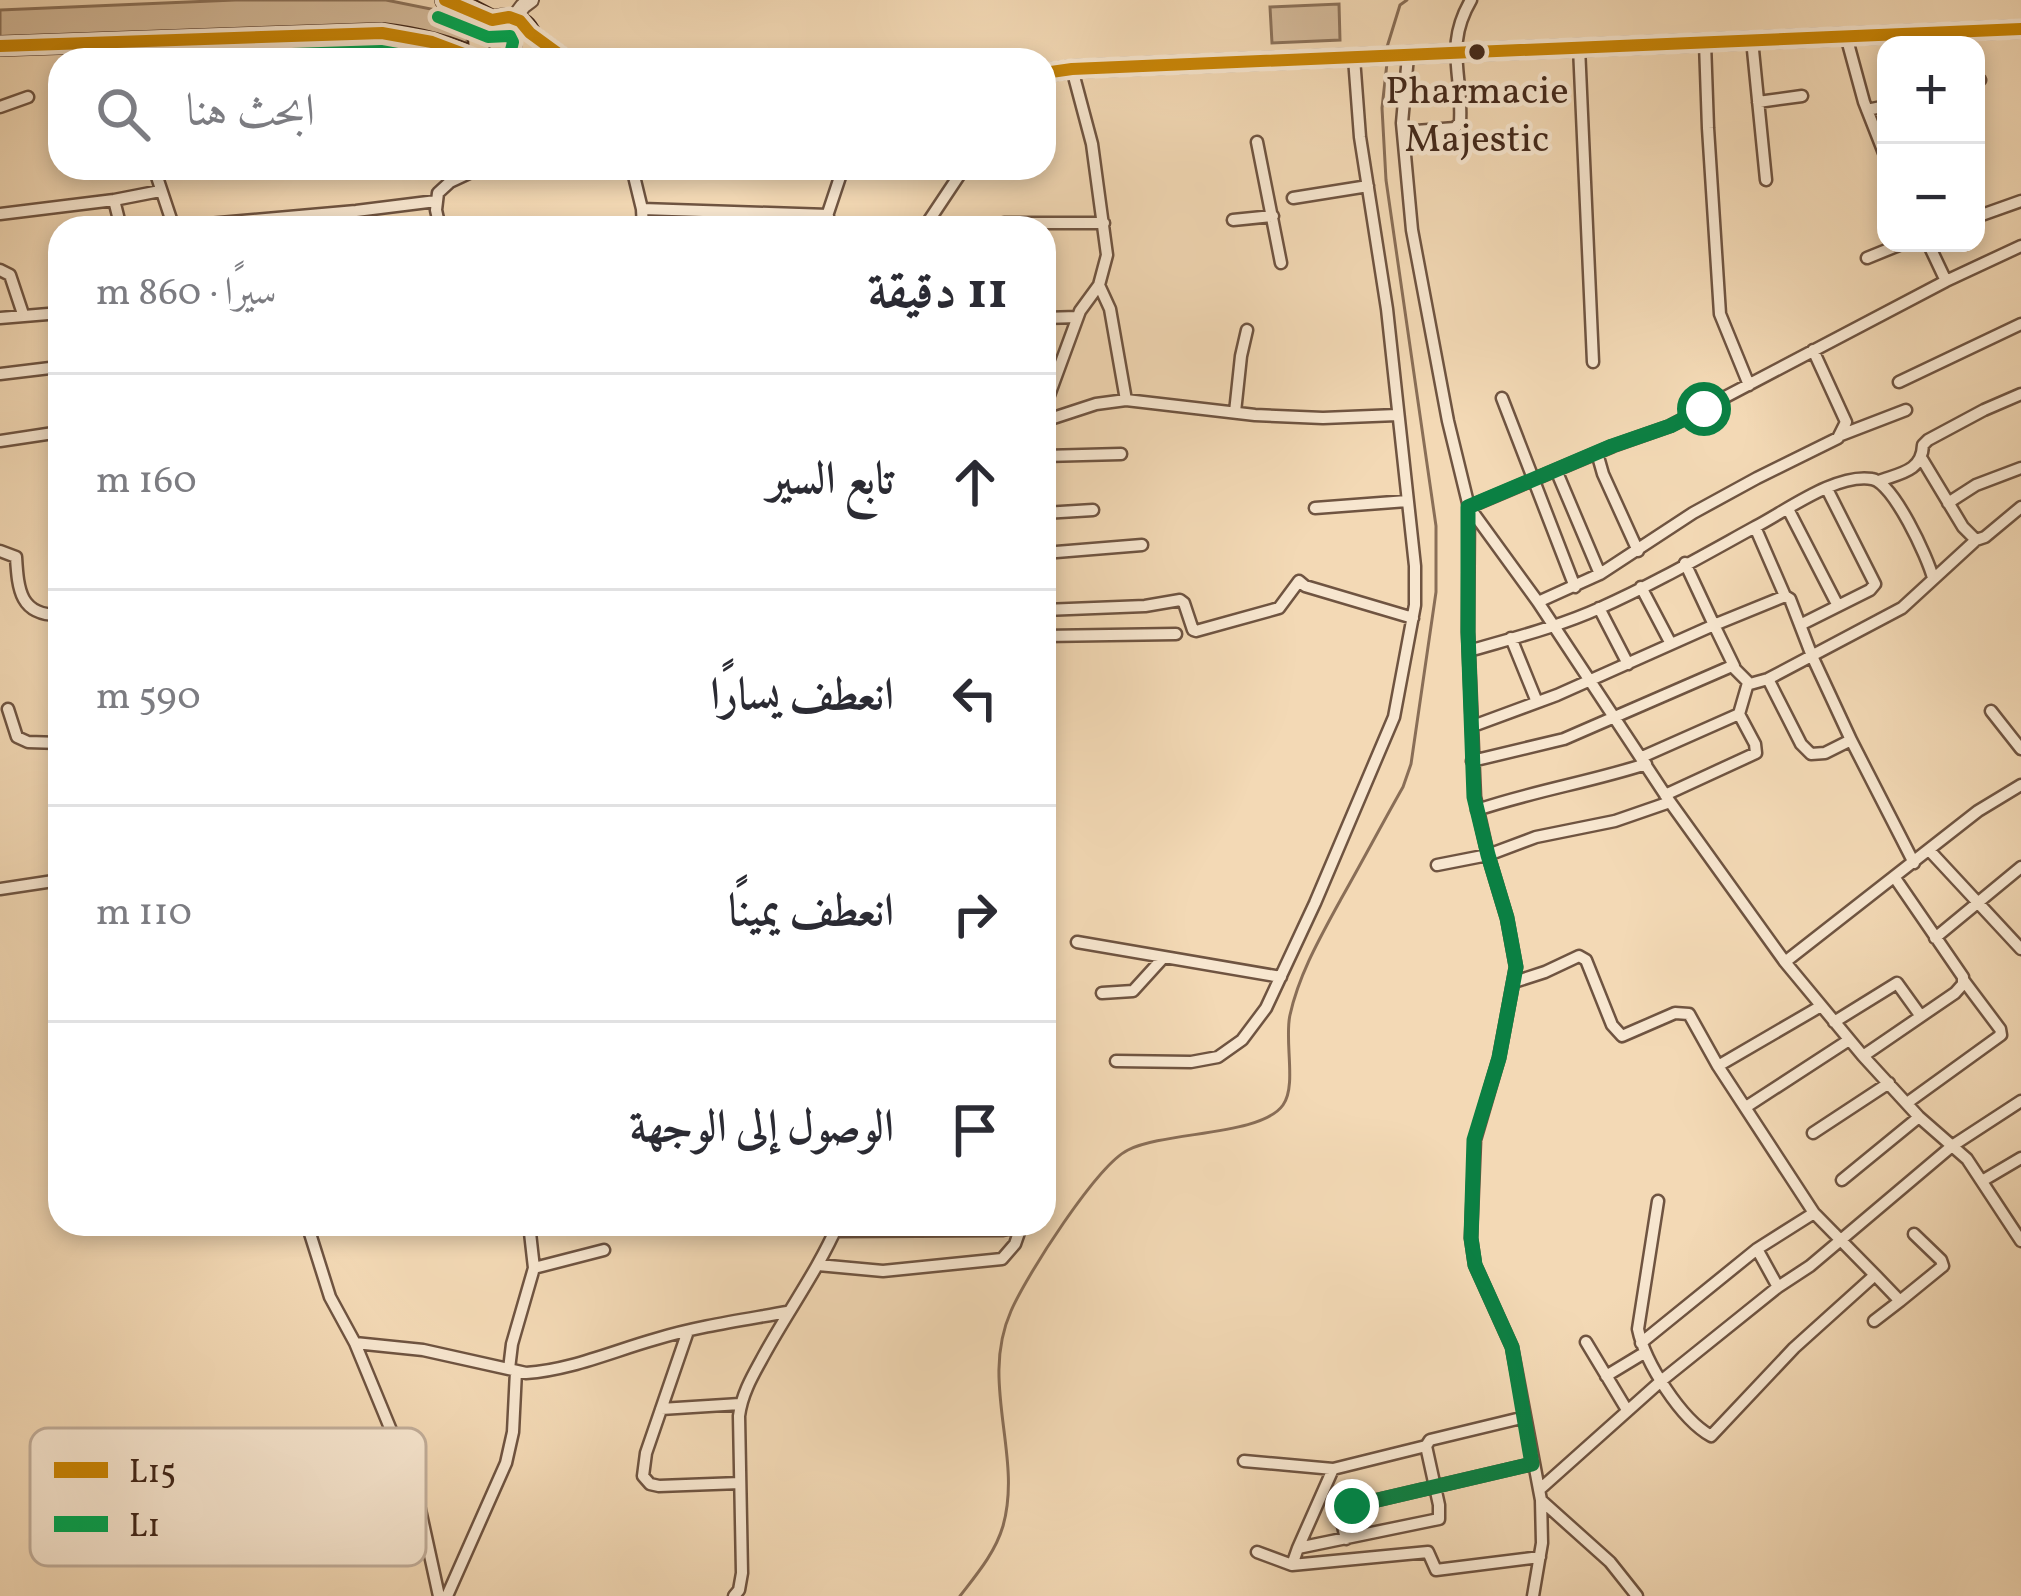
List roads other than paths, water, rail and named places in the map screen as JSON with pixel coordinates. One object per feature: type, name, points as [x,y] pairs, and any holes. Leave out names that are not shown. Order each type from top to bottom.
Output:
[{"type":"main road","points":[[445,0],[471,4],[492,20]]},
{"type":"main road","points":[[479,48],[479,37],[492,20],[503,17],[514,18],[551,48]]},
{"type":"main road","points":[[1948,36],[2021,29]]},
{"type":"main road","points":[[164,48],[360,33],[418,37],[453,48]]},
{"type":"main road","points":[[530,33],[531,48]]},
{"type":"main road","points":[[1056,71],[1877,37]]},
{"type":"main road","points":[[0,46],[54,48]]},
{"type":"street","points":[[514,18],[531,0]]},
{"type":"street","points":[[1403,132],[1455,128],[1460,122],[1455,54],[1459,21],[1471,0]]},
{"type":"street","points":[[360,33],[363,48]]},
{"type":"street","points":[[1846,36],[1880,144]]},
{"type":"street","points":[[262,38],[264,48]]},
{"type":"street","points":[[1752,40],[1766,180]]},
{"type":"street","points":[[1706,43],[1718,300],[1723,325],[1749,385]]},
{"type":"street","points":[[1579,47],[1594,362]]},
{"type":"street","points":[[1403,56],[1403,132],[1412,230],[1468,507],[1477,810],[1515,953],[1514,982],[1496,1070],[1474,1140],[1471,1238],[1475,1265],[1512,1347],[1539,1495],[1543,1530],[1533,1596]]},
{"type":"street","points":[[1116,1061],[1191,1062],[1218,1057],[1252,1028],[1281,977],[1394,717],[1416,586],[1354,58]]},
{"type":"street","points":[[1056,366],[1077,317],[1099,285],[1107,255],[1092,144],[1072,69]]},
{"type":"street","points":[[1758,102],[1802,96]]},
{"type":"street","points":[[0,106],[28,97]]},
{"type":"street","points":[[1867,110],[1877,108]]},
{"type":"street","points":[[1257,142],[1281,263]]},
{"type":"street","points":[[157,180],[170,216]]},
{"type":"street","points":[[438,216],[436,200],[442,188],[457,180]]},
{"type":"street","points":[[635,180],[642,216]]},
{"type":"street","points":[[642,209],[828,215],[839,180]]},
{"type":"street","points":[[931,216],[956,180]]},
{"type":"street","points":[[1293,198],[1368,186]]},
{"type":"street","points":[[0,214],[160,190]]},
{"type":"street","points":[[114,200],[118,216]]},
{"type":"street","points":[[300,216],[436,200]]},
{"type":"street","points":[[1985,214],[2021,201]]},
{"type":"street","points":[[1232,220],[1273,216]]},
{"type":"street","points":[[1056,223],[1104,223]]},
{"type":"street","points":[[1468,507],[1670,426],[2021,246]]},
{"type":"street","points":[[1867,258],[1882,252]]},
{"type":"street","points":[[1932,252],[1946,281]]},
{"type":"street","points":[[0,270],[10,274],[23,314]]},
{"type":"street","points":[[1099,285],[1110,309],[1126,400]]},
{"type":"street","points":[[0,318],[48,313]]},
{"type":"street","points":[[1056,318],[1077,317]]},
{"type":"street","points":[[1898,382],[2021,324]]},
{"type":"street","points":[[1235,412],[1247,330]]},
{"type":"street","points":[[1813,350],[1846,422],[1841,435]]},
{"type":"street","points":[[0,374],[48,368]]},
{"type":"street","points":[[1976,540],[1948,503],[1922,459],[1922,449],[1928,440],[2021,394]]},
{"type":"street","points":[[1502,398],[1575,587]]},
{"type":"street","points":[[1056,417],[1126,400],[1323,418],[1397,416]]},
{"type":"street","points":[[1538,602],[1600,574],[1693,513],[1841,435],[1906,410]]},
{"type":"street","points":[[0,441],[48,434]]},
{"type":"street","points":[[1597,453],[1638,550]]},
{"type":"street","points":[[1056,456],[1121,454]]},
{"type":"street","points":[[1469,651],[1599,608],[1827,489],[1856,479],[1880,481],[1922,459]]},
{"type":"street","points":[[1948,503],[1993,477],[2021,469]]},
{"type":"street","points":[[1556,470],[1600,574]]},
{"type":"street","points":[[1880,481],[1933,578]]},
{"type":"street","points":[[1800,625],[1875,584],[1827,489]]},
{"type":"street","points":[[1315,508],[1407,501]]},
{"type":"street","points":[[1468,507],[1785,962],[1919,1118],[1966,1160],[2021,1241]]},
{"type":"street","points":[[1748,683],[1768,679],[1902,608],[1976,540],[2021,507]]},
{"type":"street","points":[[1788,508],[1838,606]]},
{"type":"street","points":[[1056,512],[1093,510]]},
{"type":"street","points":[[1755,527],[1851,740],[1914,863]]},
{"type":"street","points":[[1056,552],[1142,545]]},
{"type":"street","points":[[0,551],[16,557],[18,584],[30,608],[48,615]]},
{"type":"street","points":[[1685,563],[1734,666],[1748,683]]},
{"type":"street","points":[[1056,610],[1180,600],[1196,631],[1280,608],[1299,581],[1413,618]]},
{"type":"street","points":[[1641,587],[1671,644]]},
{"type":"street","points":[[1472,726],[1591,681],[1785,596]]},
{"type":"street","points":[[1599,608],[1628,664]]},
{"type":"street","points":[[1056,636],[1176,634]]},
{"type":"street","points":[[1511,638],[1538,702]]},
{"type":"street","points":[[1472,761],[1564,739],[1734,666]]},
{"type":"street","points":[[1768,679],[1810,754],[1826,753],[1851,740]]},
{"type":"street","points":[[1437,865],[1616,821],[1756,753],[1739,714],[1748,683]]},
{"type":"street","points":[[8,709],[17,737],[48,743]]},
{"type":"street","points":[[1991,711],[2021,748]]},
{"type":"street","points":[[1477,810],[1586,783],[1739,714]]},
{"type":"street","points":[[1785,962],[1978,811],[2021,785]]},
{"type":"street","points":[[1928,850],[2021,949]]},
{"type":"street","points":[[1935,938],[2021,867]]},
{"type":"street","points":[[1895,878],[2001,1035],[1907,1102]]},
{"type":"street","points":[[0,889],[48,882]]},
{"type":"street","points":[[1076,942],[1281,977]]},
{"type":"street","points":[[1514,982],[1582,957],[1618,1034],[1687,1012],[1814,1213],[1900,1301]]},
{"type":"street","points":[[1102,993],[1133,991],[1163,958]]},
{"type":"street","points":[[1863,1056],[1960,989],[1964,981]]},
{"type":"street","points":[[1834,1022],[1897,983],[1920,1015]]},
{"type":"street","points":[[1718,1066],[1821,1006]]},
{"type":"street","points":[[1745,1107],[1849,1040]]},
{"type":"street","points":[[1813,1133],[1889,1083]]},
{"type":"street","points":[[1539,1495],[1660,1381],[1842,1240],[1952,1146],[2021,1101]]},
{"type":"street","points":[[1842,1180],[1919,1118]]},
{"type":"street","points":[[1982,1181],[2021,1158]]},
{"type":"street","points":[[1658,1201],[1638,1329],[1660,1381],[1711,1436],[1794,1348],[1875,1275]]},
{"type":"street","points":[[1606,1376],[1757,1250],[1814,1213]]},
{"type":"street","points":[[1874,1321],[1943,1266],[1914,1234]]},
{"type":"street","points":[[310,1236],[322,1276],[390,1428]]},
{"type":"street","points":[[443,1596],[506,1463],[513,1432],[512,1344],[534,1268],[530,1236]]},
{"type":"street","points":[[734,1596],[742,1573],[740,1404],[833,1236]]},
{"type":"street","points":[[818,1264],[883,1271],[1002,1259],[1018,1236]]},
{"type":"street","points":[[534,1268],[604,1250]]},
{"type":"street","points":[[1757,1250],[1778,1287]]},
{"type":"street","points":[[355,1343],[423,1350],[535,1372],[688,1331],[788,1312]]},
{"type":"street","points":[[688,1331],[643,1467],[646,1481],[659,1486],[740,1483]]},
{"type":"street","points":[[1586,1342],[1627,1410]]},
{"type":"street","points":[[662,1409],[740,1404]]},
{"type":"street","points":[[1244,1462],[1333,1469],[1525,1417]]},
{"type":"street","points":[[1298,1548],[1439,1519],[1426,1446]]},
{"type":"street","points":[[1339,1509],[1532,1464]]},
{"type":"street","points":[[1292,1565],[1333,1469]]},
{"type":"street","points":[[1324,1492],[1334,1497],[1346,1539]]},
{"type":"street","points":[[1539,1495],[1610,1562],[1637,1596]]},
{"type":"street","points":[[426,1534],[443,1596]]},
{"type":"street","points":[[1257,1552],[1292,1565],[1428,1552],[1436,1570],[1540,1556]]},
{"type":"waterway","points":[[1387,47],[1400,5],[1407,0]]},
{"type":"waterway","points":[[1056,1234],[1081,1198],[1128,1150],[1255,1122],[1283,1105],[1289,1086],[1290,1015],[1299,985],[1411,764],[1436,592],[1436,526],[1386,180],[1382,108],[1387,63]]},
{"type":"waterway","points":[[960,1596],[990,1554],[1003,1526],[1008,1499],[1000,1392],[1002,1338],[1019,1295],[1055,1236]]},
{"type":"place","name":"Pharmacie Majestic","points":[[1477,52]]}]
